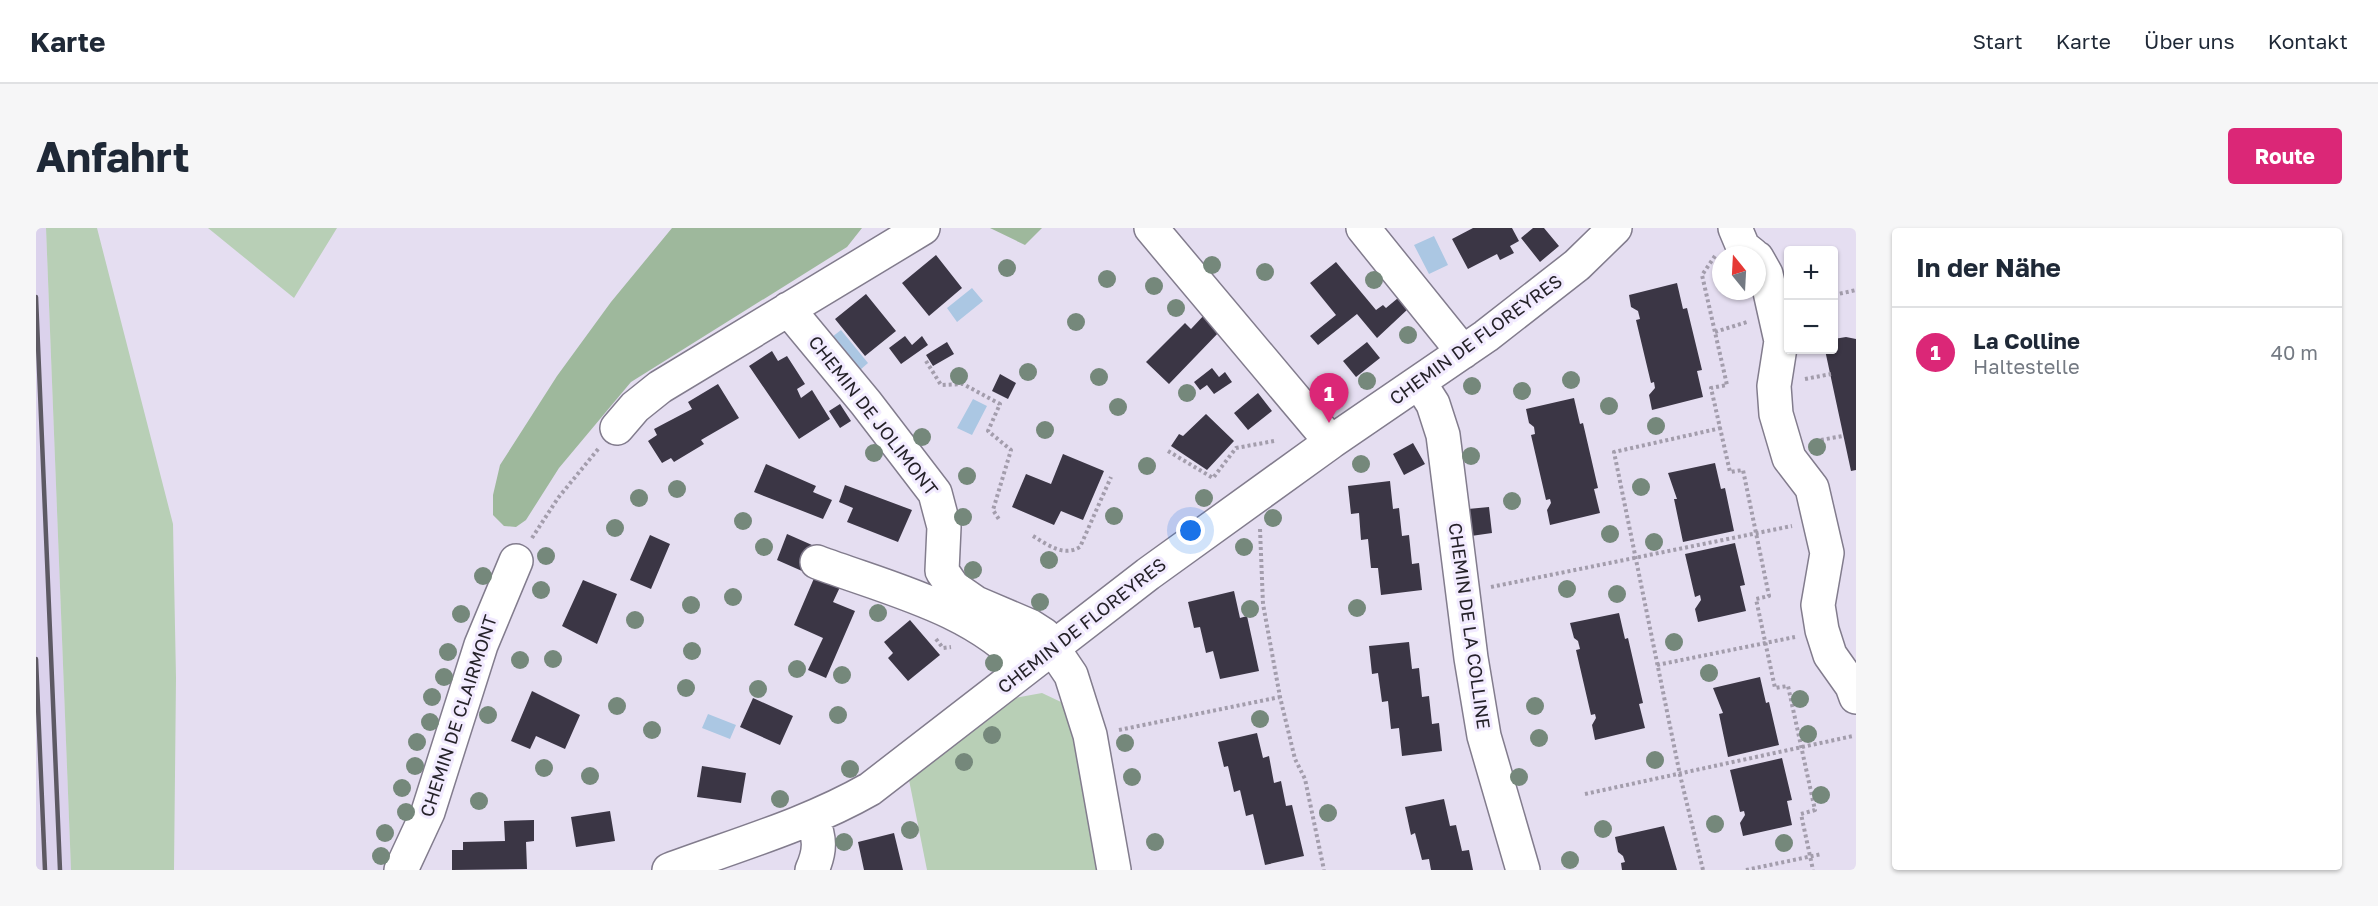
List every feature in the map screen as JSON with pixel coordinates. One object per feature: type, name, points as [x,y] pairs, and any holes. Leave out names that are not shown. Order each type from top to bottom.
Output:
[{"type":"street","points":[[617,428],[645,397],[923,228]]},
{"type":"street","points":[[1151,228],[1331,442]]},
{"type":"street","points":[[1363,228],[1463,352]]},
{"type":"street","name":"CHEMIN DE FLOREYRES","points":[[669,870],[812,818],[839,807],[870,789],[1158,567],[1331,442],[1463,352],[1577,265],[1615,228]]},
{"type":"street","points":[[1766,274],[1781,341],[1774,386],[1776,414],[1789,458],[1812,488],[1827,553],[1818,605],[1822,630],[1830,655],[1852,686],[1856,697]]},
{"type":"street","name":"CHEMIN DE JOLIMONT","points":[[788,309],[866,403],[935,493],[944,527],[942,571],[953,587],[976,603],[1030,626],[1044,635],[1053,648]]},
{"type":"street","name":"CHEMIN DE LA COLLINE","points":[[1419,382],[1433,404],[1443,435],[1471,658],[1484,736],[1523,870]]},
{"type":"street","name":"CHEMIN DE CLAIRMONT","points":[[401,870],[429,812],[481,645],[516,561]]},
{"type":"street","points":[[817,562],[963,618],[1002,642],[1027,667]]},
{"type":"street","points":[[1053,648],[1071,675],[1090,735],[1114,870]]},
{"type":"street","points":[[812,818],[819,837],[820,851],[812,870]]},
{"type":"path","points":[[1712,261],[1702,275],[1727,385],[1712,388],[1730,472],[1743,470],[1757,533],[1769,597],[1756,599],[1775,688],[1788,686],[1802,747],[1815,810],[1801,814],[1813,870]]},
{"type":"path","points":[[1838,294],[1856,290]]},
{"type":"path","points":[[1715,332],[1749,322]]},
{"type":"path","points":[[926,361],[936,381],[941,385],[963,384],[1000,404],[988,431],[1011,450],[993,510],[1000,521]]},
{"type":"path","points":[[516,561],[558,498],[617,428]]},
{"type":"path","points":[[1702,870],[1680,775],[1614,452],[1721,428]]},
{"type":"path","points":[[1167,451],[1213,478],[1236,448],[1274,441]]},
{"type":"path","points":[[1033,536],[1064,552],[1072,552],[1080,548],[1111,477]]},
{"type":"path","points":[[1261,524],[1263,604],[1294,759],[1305,780],[1324,870]]},
{"type":"path","points":[[1464,592],[1795,525]]},
{"type":"path","points":[[1658,664],[1822,630]]},
{"type":"path","points":[[1090,735],[1280,697]]},
{"type":"path","points":[[1585,794],[1853,736]]},
{"type":"path","points":[[1746,870],[1822,854]]},
{"type":"shaded area","points":[[36,228],[46,228],[71,870],[36,870]]},
{"type":"green space","points":[[46,228],[97,228],[173,524],[176,678],[174,870],[71,870]]},
{"type":"green space","points":[[208,228],[337,228],[294,298]]},
{"type":"green space","points":[[672,228],[862,228],[847,247],[631,382],[559,468],[526,520],[516,527],[504,526],[493,515],[493,495],[500,465],[557,376],[611,302]]},
{"type":"green space","points":[[990,228],[1042,228],[1025,245]]},
{"type":"green space","points":[[1042,693],[1061,702],[1072,716],[1105,870],[927,870],[909,780],[1014,698]]},
{"type":"water","points":[[1434,236],[1448,265],[1429,274],[1414,245]]},
{"type":"water","points":[[972,288],[983,301],[957,322],[947,308]]},
{"type":"water","points":[[841,330],[868,363],[860,370],[832,337]]},
{"type":"water","points":[[973,399],[987,406],[972,435],[957,428]]},
{"type":"water","points":[[708,714],[736,725],[730,739],[702,728]]},
{"type":"building","points":[[1473,228],[1512,228],[1519,241],[1510,246],[1514,253],[1500,260],[1497,254],[1468,269],[1452,239]]},
{"type":"building","points":[[1533,228],[1544,228],[1559,246],[1540,262],[1521,238]]},
{"type":"building","points":[[936,255],[962,288],[929,316],[902,283]]},
{"type":"building","points":[[1336,262],[1376,310],[1383,305],[1386,308],[1398,298],[1408,309],[1377,338],[1357,314],[1318,345],[1310,336],[1336,315],[1310,283]]},
{"type":"building","points":[[1677,283],[1683,309],[1687,308],[1702,370],[1697,371],[1703,397],[1652,410],[1649,395],[1655,388],[1654,382],[1651,383],[1636,320],[1640,319],[1638,311],[1631,307],[1629,295]]},
{"type":"building","points":[[866,294],[896,331],[865,356],[835,319]]},
{"type":"building","points":[[1206,313],[1222,329],[1169,384],[1146,362],[1185,323],[1191,329]]},
{"type":"building","points":[[905,336],[912,345],[922,336],[928,345],[901,364],[889,348]]},
{"type":"building","points":[[1838,338],[1856,339],[1856,470],[1851,471],[1826,354],[1838,354]]},
{"type":"building","points":[[947,342],[954,354],[933,366],[926,355]]},
{"type":"building","points":[[1367,342],[1380,358],[1356,377],[1343,361]]},
{"type":"building","points":[[772,351],[778,361],[787,356],[805,384],[797,389],[801,398],[812,390],[830,419],[799,439],[749,366]]},
{"type":"building","points":[[1212,368],[1219,377],[1225,372],[1232,382],[1214,394],[1207,385],[1200,390],[1194,382]]},
{"type":"building","points":[[1000,374],[1016,383],[1008,399],[992,391]]},
{"type":"building","points":[[718,384],[739,418],[701,440],[704,444],[674,462],[671,458],[662,463],[648,441],[657,435],[654,429],[692,409],[688,402]]},
{"type":"building","points":[[1258,393],[1272,411],[1248,430],[1234,413]]},
{"type":"building","points":[[1574,398],[1580,424],[1583,423],[1598,488],[1594,489],[1600,513],[1550,525],[1547,510],[1551,503],[1550,499],[1546,500],[1531,435],[1535,434],[1534,427],[1529,423],[1526,409]]},
{"type":"building","points":[[840,404],[851,421],[840,428],[829,411]]},
{"type":"building","points":[[1206,414],[1234,441],[1207,470],[1171,446],[1179,434],[1183,436]]},
{"type":"building","points":[[1413,443],[1425,464],[1404,475],[1393,454]]},
{"type":"building","points":[[1063,454],[1104,471],[1083,520],[1061,511],[1054,525],[1012,507],[1026,474],[1051,484]]},
{"type":"building","points":[[1715,463],[1721,489],[1725,488],[1734,531],[1683,542],[1674,499],[1677,499],[1668,473]]},
{"type":"building","points":[[766,464],[816,486],[813,492],[832,500],[823,519],[754,492]]},
{"type":"building","points":[[1390,481],[1393,509],[1399,508],[1402,536],[1409,535],[1412,564],[1419,563],[1422,590],[1381,595],[1378,568],[1371,568],[1368,539],[1361,540],[1359,513],[1351,514],[1348,486]]},
{"type":"building","points":[[845,485],[912,510],[898,542],[847,522],[853,508],[839,502]]},
{"type":"building","points":[[1489,507],[1492,533],[1471,536],[1468,509]]},
{"type":"building","points":[[787,534],[812,545],[802,571],[777,560]]},
{"type":"building","points":[[650,535],[670,544],[651,589],[630,580]]},
{"type":"building","points":[[1735,543],[1745,585],[1740,586],[1746,611],[1698,622],[1695,609],[1701,600],[1700,595],[1695,597],[1685,554]]},
{"type":"building","points":[[815,576],[840,587],[833,602],[855,611],[826,678],[808,670],[823,638],[794,625]]},
{"type":"building","points":[[583,580],[617,594],[597,644],[562,626]]},
{"type":"building","points":[[1234,591],[1240,618],[1247,616],[1259,671],[1220,679],[1213,651],[1206,653],[1200,627],[1194,628],[1188,602]]},
{"type":"building","points":[[1619,613],[1625,639],[1628,638],[1643,703],[1639,704],[1645,728],[1595,740],[1592,725],[1596,718],[1595,714],[1591,715],[1576,650],[1580,649],[1570,623]]},
{"type":"building","points":[[910,620],[940,655],[908,681],[888,658],[893,653],[884,642]]},
{"type":"building","points":[[1409,642],[1412,669],[1419,668],[1422,697],[1429,696],[1432,724],[1439,723],[1442,751],[1402,756],[1399,728],[1391,729],[1388,701],[1382,702],[1378,673],[1372,674],[1369,646]]},
{"type":"building","points":[[1760,677],[1766,703],[1769,702],[1779,745],[1728,757],[1719,714],[1723,713],[1713,688]]},
{"type":"building","points":[[532,691],[580,715],[565,749],[536,736],[530,749],[511,741]]},
{"type":"building","points":[[753,698],[793,716],[780,745],[740,727]]},
{"type":"building","points":[[1257,733],[1263,758],[1269,756],[1274,783],[1281,781],[1286,806],[1292,805],[1304,856],[1265,865],[1253,814],[1246,816],[1240,790],[1234,792],[1228,766],[1224,767],[1218,742]]},
{"type":"building","points":[[1782,758],[1792,800],[1787,801],[1792,825],[1743,836],[1740,823],[1745,815],[1744,811],[1740,812],[1730,770]]},
{"type":"building","points":[[702,766],[746,773],[741,803],[697,797]]},
{"type":"building","points":[[1444,799],[1450,826],[1456,825],[1462,851],[1469,850],[1473,870],[1431,870],[1429,859],[1422,860],[1415,833],[1411,835],[1405,807]]},
{"type":"building","points":[[610,811],[615,841],[576,847],[571,817]]},
{"type":"building","points":[[534,820],[534,841],[526,842],[527,869],[452,870],[452,850],[463,850],[463,842],[505,841],[504,821]]},
{"type":"building","points":[[1664,826],[1677,870],[1622,870],[1621,863],[1625,862],[1623,856],[1618,852],[1615,837]]},
{"type":"building","points":[[894,833],[903,870],[864,870],[858,842]]},
{"type":"railway","points":[[36,297],[60,870]]},
{"type":"railway","points":[[36,659],[45,870]]},
{"type":"place","name":"La Colline","points":[[1329,423]]}]
